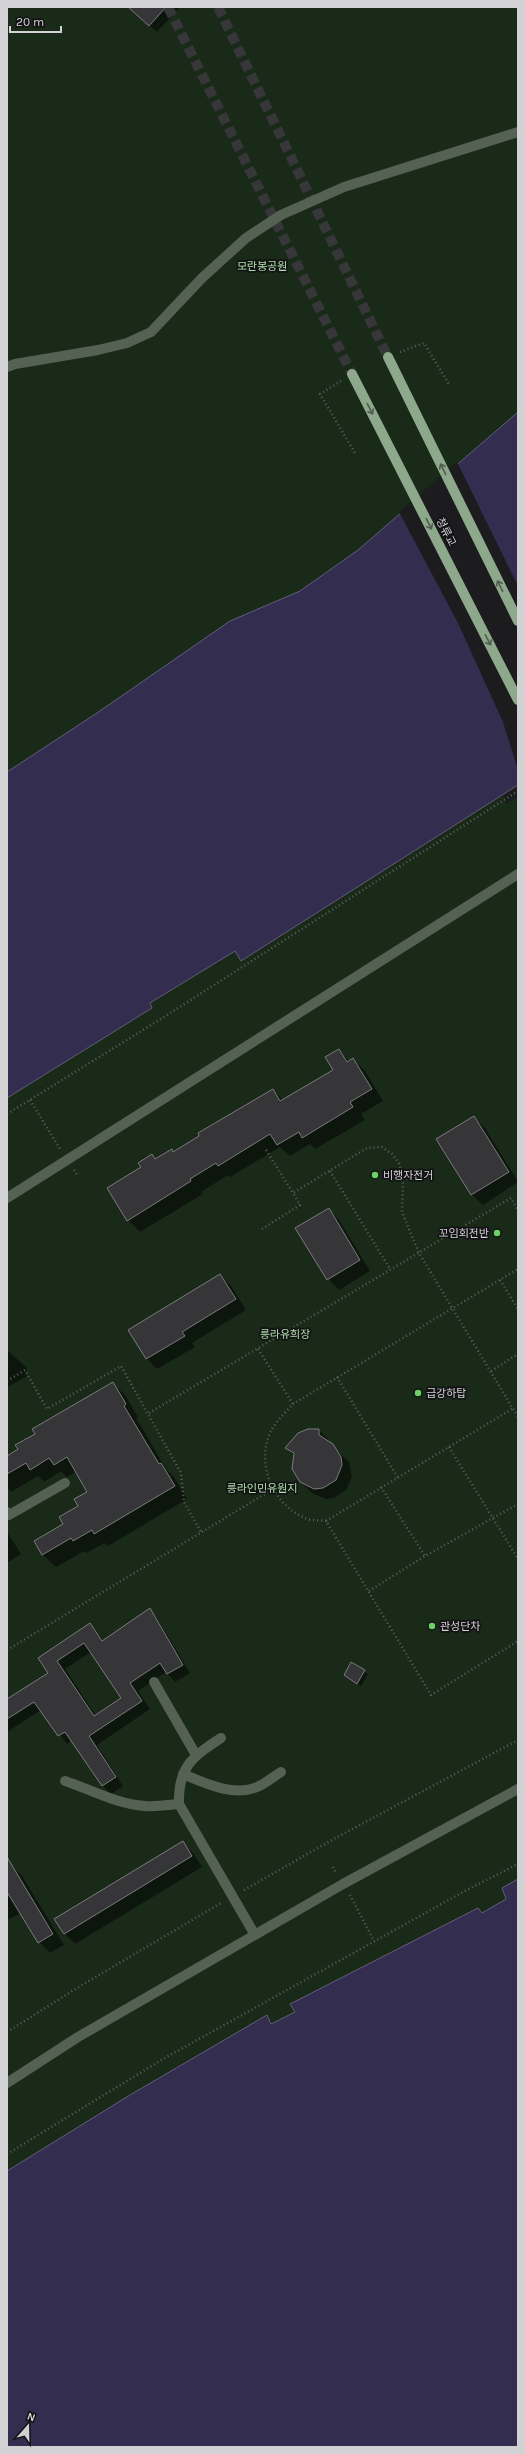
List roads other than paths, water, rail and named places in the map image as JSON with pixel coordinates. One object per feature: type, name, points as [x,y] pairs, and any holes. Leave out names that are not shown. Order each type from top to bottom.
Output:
[{"type":"main road","points":[[388,356],[518,621]]},
{"type":"main road","name":"청류교","points":[[352,374],[518,700]]},
{"type":"street","points":[[7,367],[15,364],[98,350],[127,343],[150,332],[202,278],[246,238],[281,215],[344,187],[518,132]]},
{"type":"street","points":[[7,1198],[518,874]]},
{"type":"street","points":[[7,1512],[9,1515],[65,1483]]},
{"type":"street","points":[[154,1682],[196,1755]]},
{"type":"street","points":[[221,1738],[188,1762],[179,1790],[179,1804],[255,1936]]},
{"type":"street","points":[[183,1774],[208,1784],[246,1790],[258,1787],[280,1772]]},
{"type":"street","points":[[65,1781],[122,1803],[146,1807],[179,1804]]},
{"type":"street","points":[[7,2083],[78,2037],[364,1873],[518,1789]]},
{"type":"tunnel","points":[[168,7],[352,374]]},
{"type":"tunnel","points":[[218,7],[388,357]]},
{"type":"place","name":"비행자전거","points":[[375,1175]]},
{"type":"place","name":"꼬임회전반","points":[[497,1233]]},
{"type":"place","name":"급강하탑","points":[[418,1393]]},
{"type":"place","name":"관성단차","points":[[432,1626]]},
{"type":"park label","name":"모란봉공원","points":[[262,266]]},
{"type":"park label","name":"릉라유희장","points":[[285,1334]]},
{"type":"park label","name":"릉라인민유원지","points":[[262,1488]]}]
